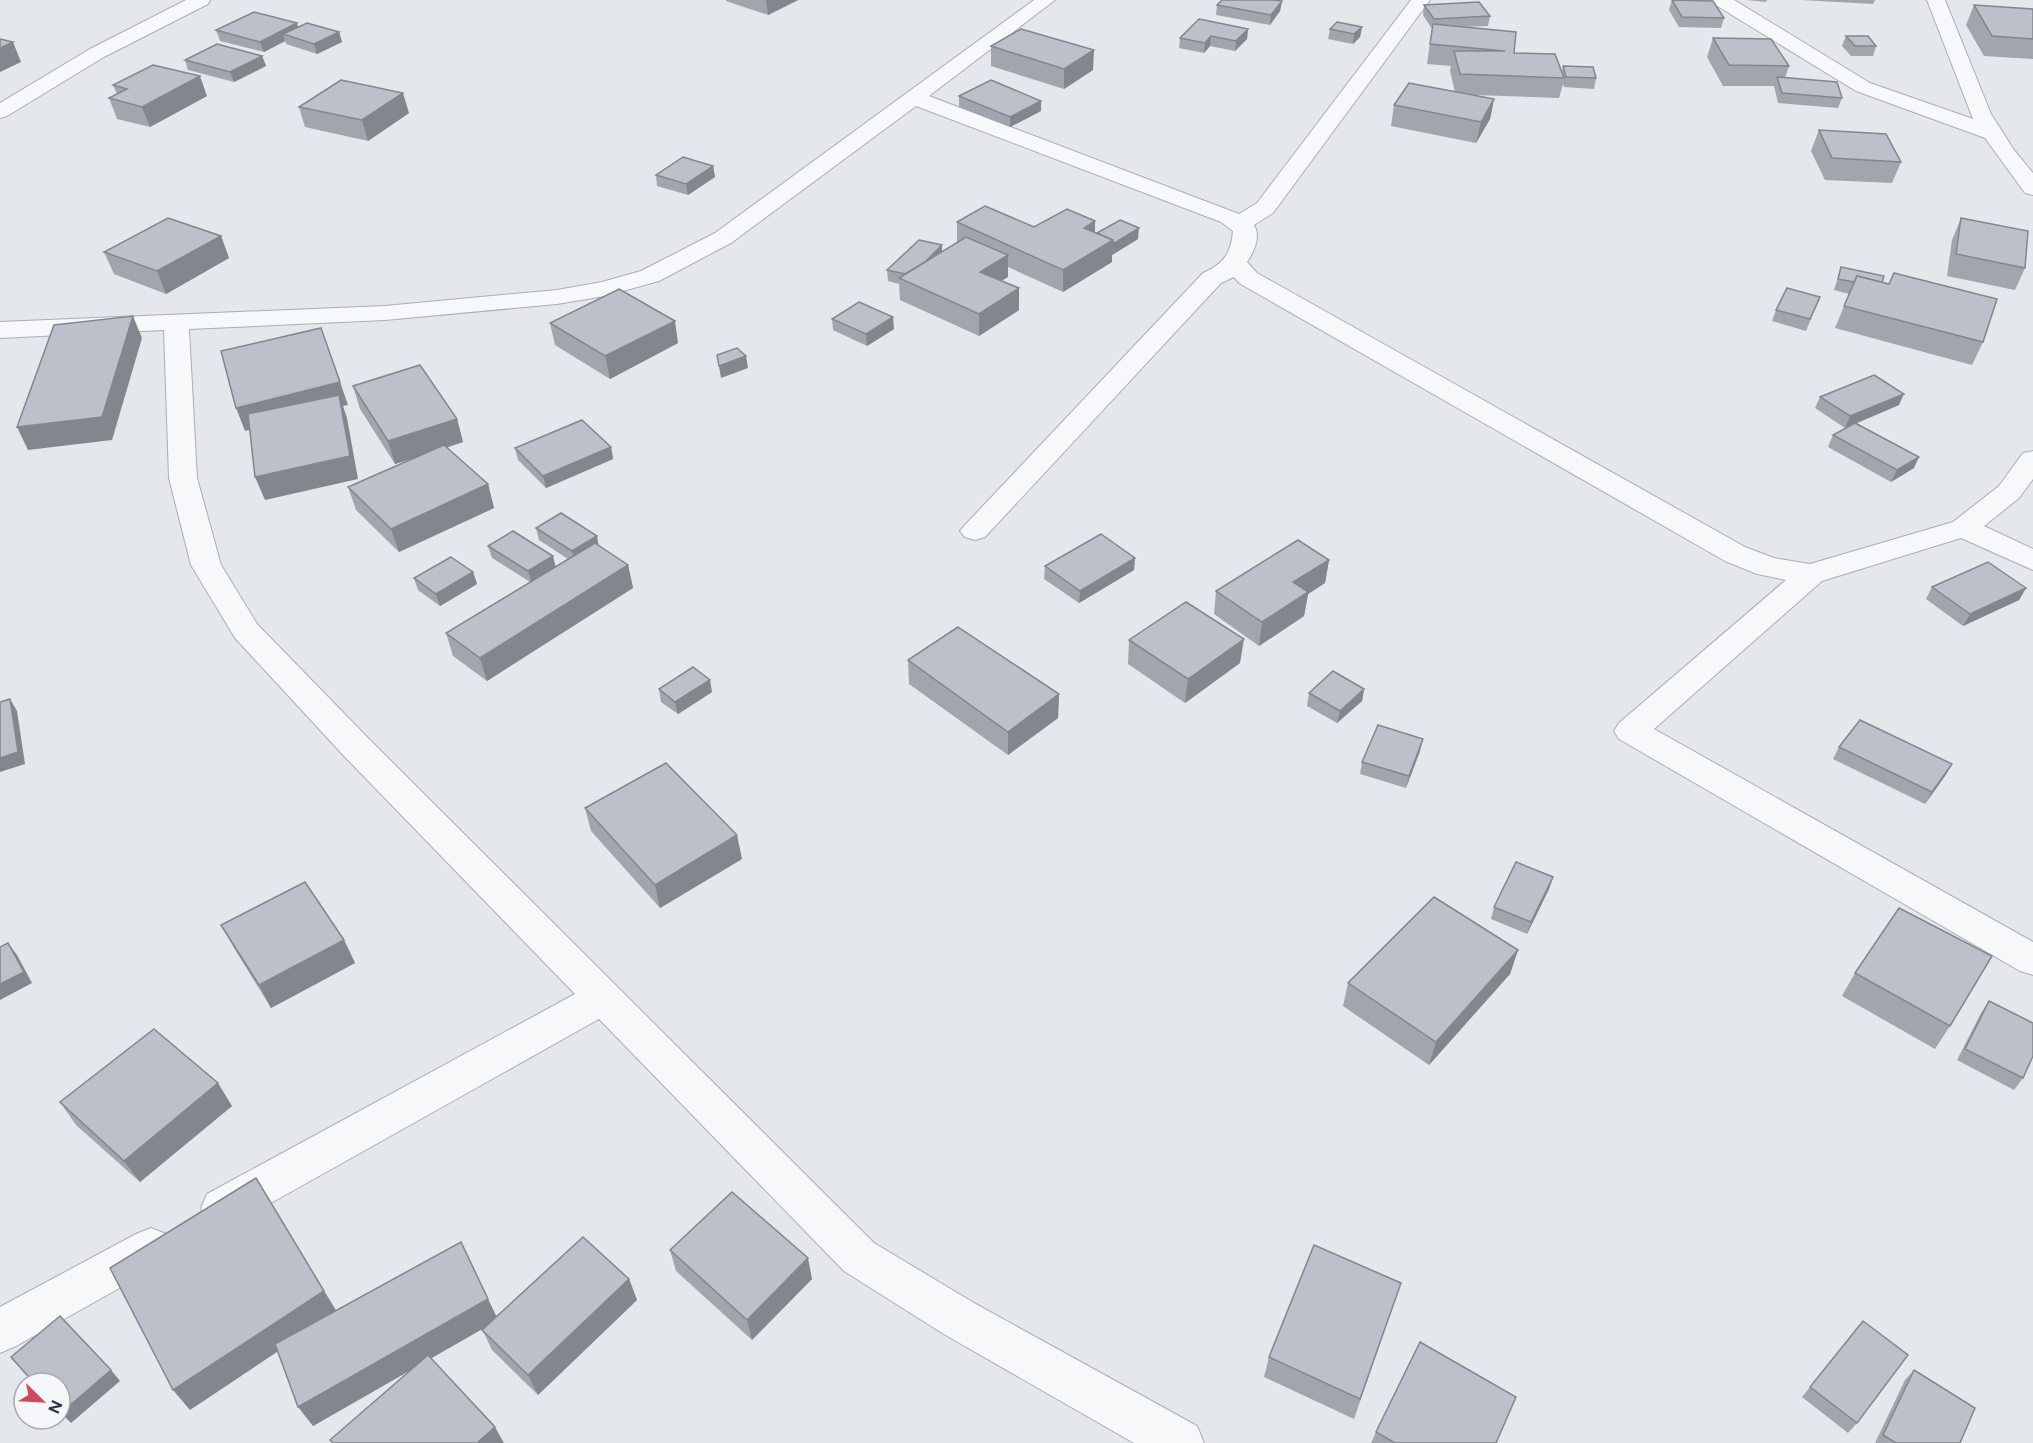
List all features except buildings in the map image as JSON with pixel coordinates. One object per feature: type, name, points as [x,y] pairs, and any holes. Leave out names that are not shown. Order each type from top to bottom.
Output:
[{"type":"street","points":[[0,112],[97,53],[202,0]]},
{"type":"street","points":[[0,330],[386,313],[557,297],[617,286],[650,276],[723,238],[1046,0]]},
{"type":"street","points":[[1238,224],[1265,208],[1421,0]]},
{"type":"street","points":[[1721,0],[1863,87],[1991,133]]},
{"type":"street","points":[[1936,0],[1980,114],[2005,153],[2033,188]]},
{"type":"street","points":[[914,98],[1229,217],[1245,229],[1243,249],[1230,270],[1212,278],[975,531]]},
{"type":"street","points":[[2005,153],[2033,162]]},
{"type":"street","points":[[1234,262],[1248,278],[1735,554],[1768,567],[1811,574]]},
{"type":"street","points":[[176,322],[183,478],[206,565],[246,632],[356,747],[859,1257],[958,1318],[1180,1443]]},
{"type":"street","points":[[2033,459],[2009,492],[1963,528],[1811,574],[1631,731],[2033,960]]},
{"type":"street","points":[[1963,528],[2033,560]]},
{"type":"street","points":[[0,1331],[604,997]]}]
